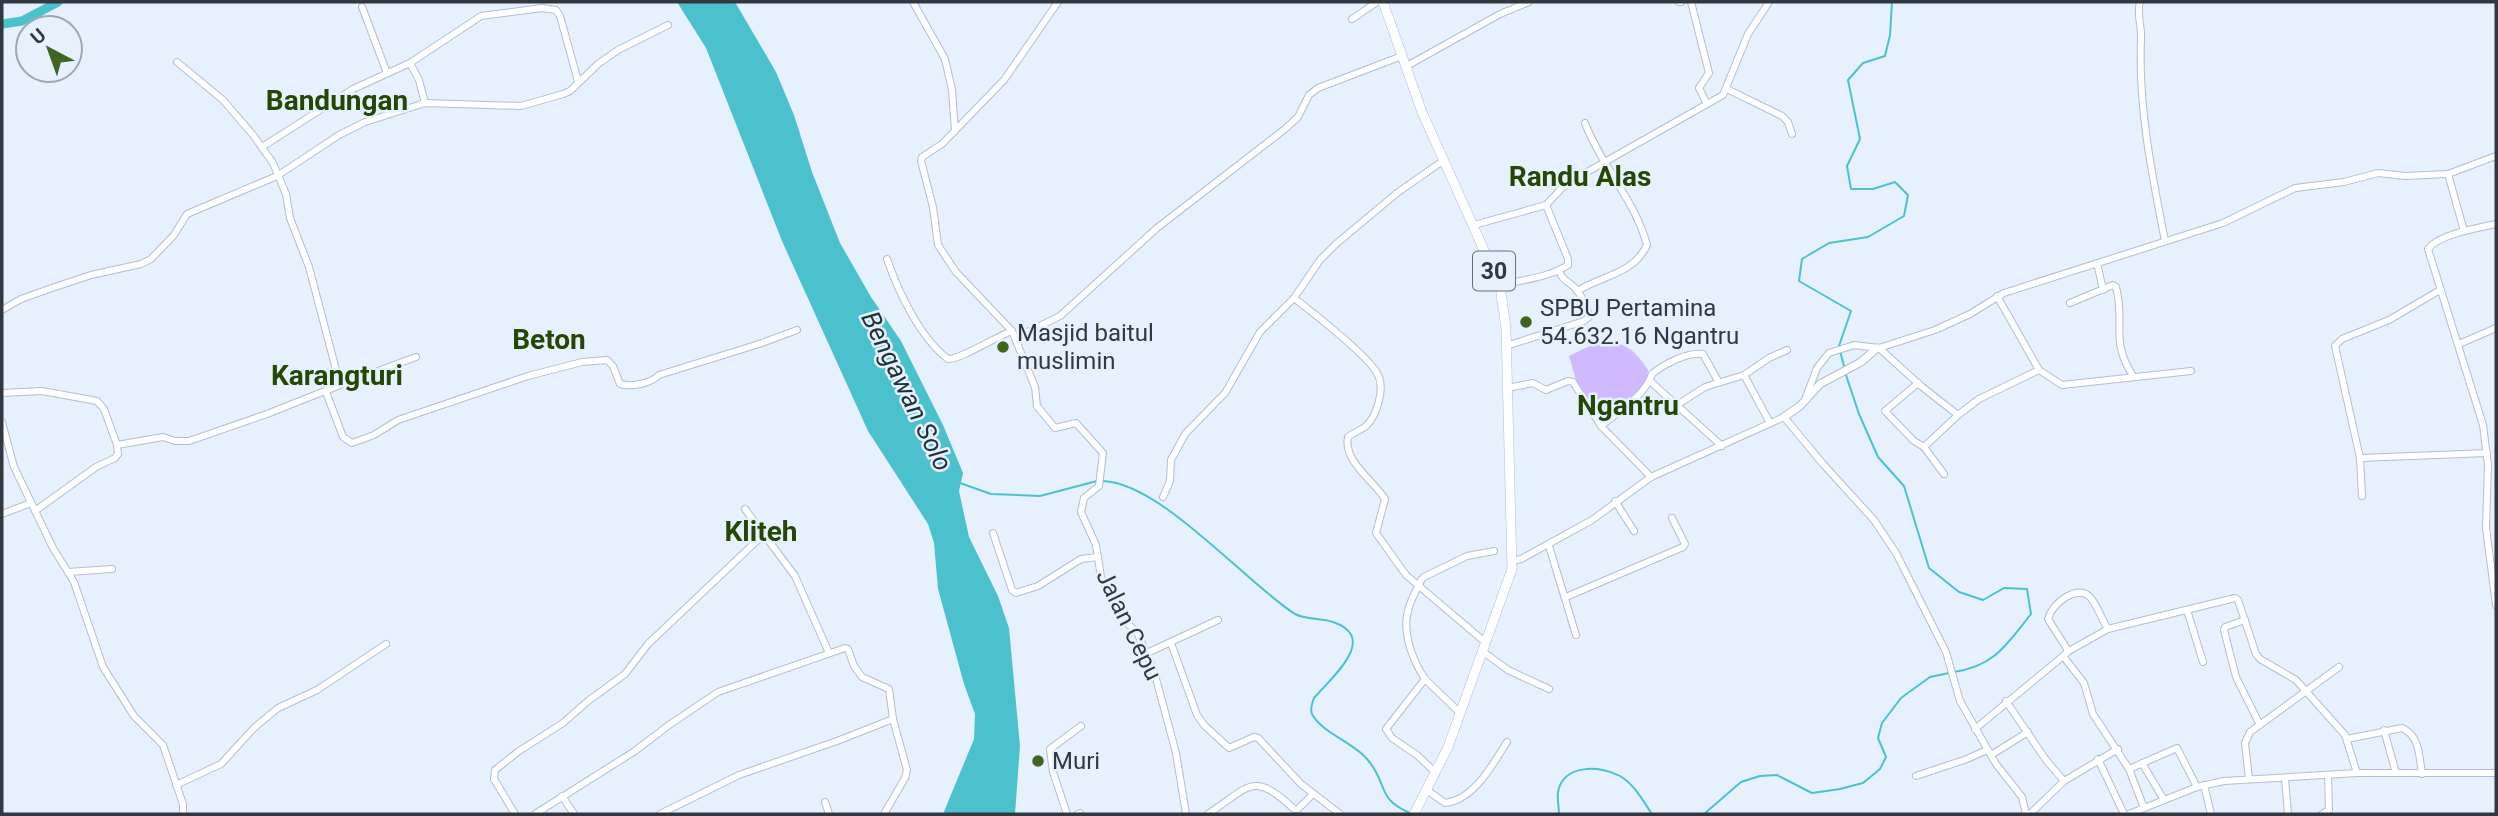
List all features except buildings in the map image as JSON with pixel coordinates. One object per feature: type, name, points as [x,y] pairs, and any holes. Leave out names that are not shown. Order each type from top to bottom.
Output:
[{"type":"highway","name":"30","points":[[1383,2],[1422,112],[1500,286],[1505,312],[1513,561],[1504,595],[1460,713],[1436,774],[1416,810]]},
{"type":"main road","points":[[1784,417],[1800,406],[1806,397],[1826,380],[1861,362],[1878,348]]},
{"type":"street","points":[[914,2],[945,59],[952,90],[955,131]]},
{"type":"street","points":[[1014,335],[956,272],[937,242],[933,207],[921,159],[938,148],[1004,80],[1058,2]]},
{"type":"street","points":[[1352,19],[1377,2]]},
{"type":"street","points":[[1405,67],[1457,40],[1500,13],[1529,2]]},
{"type":"street","points":[[1691,2],[1710,73],[1699,88],[1707,104]]},
{"type":"street","points":[[2140,2],[2141,86],[2152,175],[2165,241]]},
{"type":"street","points":[[1474,225],[1546,205],[1567,183],[1723,95],[1748,34],[1765,3]]},
{"type":"street","points":[[262,147],[353,89],[410,63],[481,16],[555,6],[578,81]]},
{"type":"street","points":[[362,7],[387,73]]},
{"type":"street","points":[[2,310],[21,299],[58,285],[141,264],[151,259],[187,214],[278,176],[353,128],[383,115],[425,103],[522,106],[563,94],[618,50],[668,25]]},
{"type":"street","points":[[887,259],[897,288],[926,335],[948,359],[961,356],[986,342],[1047,324],[1077,302],[1157,228],[1285,129],[1298,117],[1309,95],[1318,88],[1402,56]]},
{"type":"street","points":[[177,62],[223,100],[262,147],[278,176],[309,267],[340,385]]},
{"type":"street","points":[[410,63],[419,80],[425,103]]},
{"type":"street","points":[[1727,89],[1782,116],[1788,122],[1792,134]]},
{"type":"street","points":[[1577,291],[1588,284],[1619,273],[1646,247],[1644,235],[1630,206],[1604,163],[1585,123]]},
{"type":"street","points":[[1878,348],[1945,325],[1970,314],[1997,296],[2223,223],[2295,188],[2344,182],[2378,173],[2405,177],[2448,174],[2496,156]]},
{"type":"street","points":[[1163,497],[1170,481],[1171,460],[1185,434],[1221,399],[1255,340],[1294,298],[1320,260],[1397,192],[1444,160]]},
{"type":"street","points":[[2448,174],[2464,231]]},
{"type":"street","points":[[1500,286],[1519,280],[1528,281],[1567,267],[1569,262],[1546,205]]},
{"type":"street","points":[[2496,224],[2464,231],[2428,248],[2483,425],[2488,465],[2486,521],[2496,605]]},
{"type":"street","points":[[2097,263],[2103,290]]},
{"type":"street","points":[[1506,346],[1587,318],[1588,311],[1577,291],[1564,281],[1559,270]]},
{"type":"street","points":[[2070,303],[2113,285],[2117,288],[2120,309],[2117,337],[2124,362],[2133,376]]},
{"type":"street","points":[[2362,496],[2360,458],[2335,346],[2389,320],[2440,290]]},
{"type":"street","points":[[1997,296],[2039,370],[2056,382],[2067,386],[2190,371]]},
{"type":"street","points":[[1294,298],[1367,361],[1378,375],[1381,391],[1372,416],[1366,426],[1348,437],[1347,444],[1359,469],[1385,499],[1376,533],[1399,567],[1508,670],[1549,689]]},
{"type":"street","points":[[2459,344],[2496,328]]},
{"type":"street","points":[[326,392],[343,437],[352,443],[374,435],[398,421],[549,370],[605,359],[613,366],[620,384],[636,385],[797,330]]},
{"type":"street","name":"Jalan Cepu","points":[[1014,335],[1035,387],[1038,408],[1055,428],[1075,422],[1078,424],[1103,453],[1099,486],[1084,498],[1080,510],[1096,545],[1101,578],[1107,591],[1127,615],[1128,623],[1137,632],[1147,653],[1175,746],[1186,814]]},
{"type":"street","points":[[1806,397],[1817,368],[1829,353],[1858,344],[1878,348],[1958,415]]},
{"type":"street","points":[[1677,405],[1718,381],[1744,375],[1769,358],[1787,350]]},
{"type":"street","points":[[1718,381],[1700,352],[1682,357],[1656,370],[1650,377],[1651,382],[1722,446]]},
{"type":"street","points":[[117,445],[163,437],[175,441],[189,441],[416,357]]},
{"type":"street","points":[[1924,447],[1979,399],[2039,370]]},
{"type":"street","points":[[1744,375],[1770,423]]},
{"type":"street","points":[[1507,388],[1533,383],[1546,390],[1568,381],[1573,382],[1601,426],[1651,477]]},
{"type":"street","points":[[1601,426],[1637,398],[1651,382]]},
{"type":"street","points":[[1918,383],[1885,411],[1914,441],[1924,447],[1944,474]]},
{"type":"street","points":[[2,392],[42,391],[97,401],[104,409],[117,445],[118,454],[115,458],[96,467],[35,511]]},
{"type":"street","points":[[1513,561],[1549,545],[1592,520],[1651,477],[1784,417],[1886,537],[1946,652],[1961,701],[1975,729],[2001,772],[2022,797],[2028,814],[2064,781],[2118,749]]},
{"type":"street","points":[[2,422],[14,467],[52,548],[74,582],[106,673],[134,716],[163,745],[183,804],[183,814]]},
{"type":"street","points":[[2360,458],[2487,453]]},
{"type":"street","points":[[2488,465],[2496,466]]},
{"type":"street","points":[[1615,502],[1633,530]]},
{"type":"street","points":[[2,514],[31,503]]},
{"type":"street","points":[[745,509],[794,576],[829,653]]},
{"type":"street","points":[[1566,597],[1683,547],[1685,539],[1672,518]]},
{"type":"street","points":[[993,533],[1012,590],[1016,593],[1038,586],[1081,559],[1098,557]]},
{"type":"street","points":[[515,814],[494,779],[495,770],[625,674],[649,644],[763,535]]},
{"type":"street","points":[[1549,545],[1576,635]]},
{"type":"street","points":[[1460,713],[1425,679],[1414,663],[1406,624],[1409,606],[1424,577],[1467,556],[1494,551]]},
{"type":"street","points":[[68,572],[112,569]]},
{"type":"street","points":[[2109,628],[2086,593],[2077,592],[2064,598],[2048,619],[2065,654],[2084,683],[2093,714],[2129,769],[2144,808]]},
{"type":"street","points":[[1975,729],[2065,654],[2109,628],[2235,598],[2238,600],[2256,654],[2260,659],[2290,675],[2347,738],[2357,773]]},
{"type":"street","points":[[2188,610],[2203,662]]},
{"type":"street","points":[[1147,653],[1218,620]]},
{"type":"street","points":[[2245,620],[2225,627],[2224,630],[2236,677],[2260,725]]},
{"type":"street","points":[[1171,643],[1197,715],[1204,725],[1229,748],[1254,737],[1258,738],[1313,794],[1340,814]]},
{"type":"street","points":[[176,785],[221,764],[254,728],[278,708],[317,690],[386,644]]},
{"type":"street","points":[[535,814],[635,751],[718,692],[847,648],[862,677],[888,687],[893,719],[906,763],[906,773],[884,814]]},
{"type":"street","points":[[2249,779],[2245,743],[2250,732],[2339,667]]},
{"type":"street","points":[[1425,679],[1386,729],[1392,738],[1418,754],[1436,774]]},
{"type":"street","points":[[2006,701],[2046,760],[2064,781]]},
{"type":"street","points":[[660,814],[739,775],[893,719]]},
{"type":"street","points":[[1067,814],[1053,772],[1050,748],[1081,726]]},
{"type":"street","points":[[2347,738],[2402,728],[2412,735],[2417,743],[2422,774]]},
{"type":"street","points":[[2384,730],[2396,773]]},
{"type":"street","points":[[1916,776],[1989,752],[2028,732]]},
{"type":"street","points":[[1427,790],[1445,803],[1455,800],[1479,783],[1507,743]]},
{"type":"street","points":[[2129,769],[2177,748],[2201,786],[2211,814]]},
{"type":"street","points":[[2098,759],[2124,814]]},
{"type":"street","points":[[2143,763],[2164,800]]},
{"type":"street","points":[[2129,814],[2201,786],[2249,779],[2357,773],[2496,773]]},
{"type":"street","points":[[2322,814],[2329,810],[2328,775]]},
{"type":"street","points":[[2285,778],[2288,814]]},
{"type":"street","points":[[1208,814],[1253,785],[1269,788],[1294,809],[1298,809],[1313,794]]},
{"type":"street","points":[[562,796],[574,814]]},
{"type":"street","points":[[824,802],[829,814]]},
{"type":"shaded area","points":[[1600,341],[1628,348],[1648,370],[1647,381],[1634,396],[1602,423],[1577,383],[1569,356]]},
{"type":"water","points":[[677,2],[735,2],[776,72],[840,243],[871,297],[901,341],[943,425],[963,473],[959,491],[969,537],[998,596],[1009,628],[1020,746],[1015,814],[943,814],[974,739],[975,714],[938,589],[934,543],[928,524],[868,431],[782,241],[706,48]]},
{"type":"waterway","name":"Bengawan Solo","points":[[2,24],[22,21],[58,2]]},
{"type":"waterway","points":[[1839,346],[1851,311],[1799,281],[1802,259],[1829,243],[1868,237],[1904,216],[1908,195],[1895,182],[1873,189],[1851,189],[1847,166],[1860,139],[1848,80],[1863,63],[1885,56],[1890,35],[1892,2]]},
{"type":"waterway","points":[[1840,351],[1844,366]]},
{"type":"waterway","points":[[1845,372],[1859,414],[1878,457],[1904,486],[1929,568],[1959,592],[1983,600],[2004,588],[2027,589],[2031,614],[2007,644],[1980,665],[1954,672]]},
{"type":"waterway","points":[[960,483],[991,494],[1040,496],[1097,481]]},
{"type":"waterway","points":[[1103,481],[1126,486],[1151,498],[1295,614],[1333,622],[1346,629],[1352,638],[1352,648],[1340,669],[1314,698],[1312,714],[1323,726],[1367,759],[1387,796],[1410,813]]},
{"type":"waterway","points":[[1704,814],[1741,782],[1760,776],[1777,775],[1812,793],[1863,783],[1880,769],[1886,757],[1878,738],[1882,723],[1901,698],[1930,677],[1949,673]]},
{"type":"waterway","points":[[1559,814],[1558,792],[1561,783],[1567,776],[1584,769],[1612,772],[1625,779],[1652,814]]},
{"type":"place","name":"SPBU Pertamina 54.632.16 Ngantru","points":[[1526,322]]},
{"type":"place","name":"Masjid baitul muslimin","points":[[1003,347]]},
{"type":"place","name":"Muri","points":[[1038,761]]},
{"type":"district","name":"Bandungan","points":[[337,100]]},
{"type":"district","name":"Randu Alas","points":[[1580,176]]},
{"type":"district","name":"Beton","points":[[549,339]]},
{"type":"district","name":"Karangturi","points":[[337,375]]},
{"type":"district","name":"Ngantru","points":[[1628,405]]},
{"type":"district","name":"Kliteh","points":[[761,531]]}]
